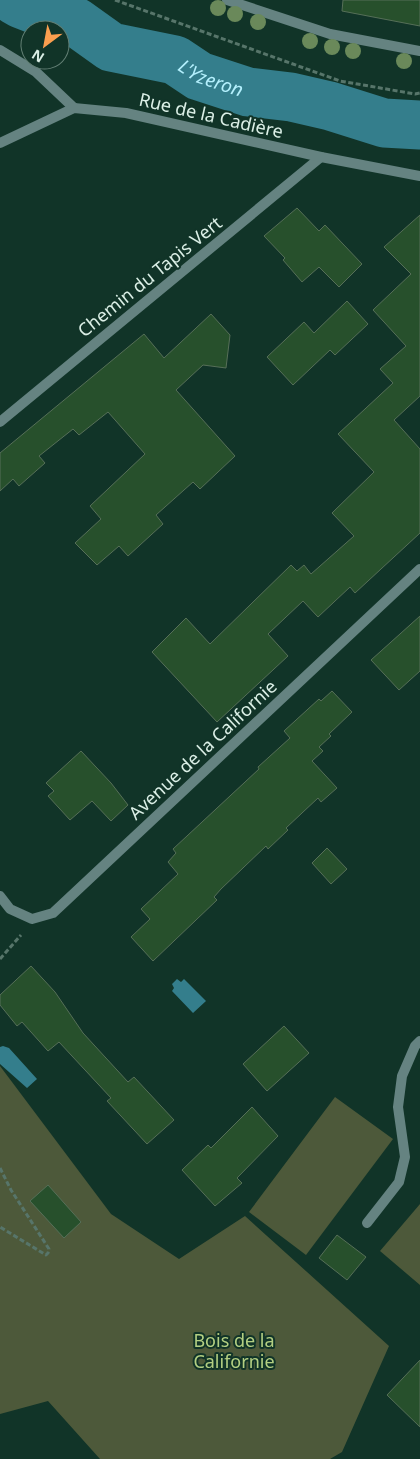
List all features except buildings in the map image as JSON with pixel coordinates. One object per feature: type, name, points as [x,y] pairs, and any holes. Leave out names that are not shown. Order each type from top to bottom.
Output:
[{"type":"street","points":[[227,0],[330,34],[420,50]]},
{"type":"street","points":[[0,50],[36,72],[74,108],[0,143]]},
{"type":"street","name":"Rue de la Cadière","points":[[74,108],[126,114],[321,157],[420,176]]},
{"type":"street","name":"Chemin du Tapis Vert","points":[[0,422],[321,157]]},
{"type":"street","name":"Avenue de la Californie","points":[[32,919],[53,913],[420,569]]},
{"type":"street","points":[[0,896],[10,908],[32,919]]},
{"type":"street","points":[[367,1222],[400,1182],[405,1157],[398,1107],[402,1076],[420,1041]]},
{"type":"path","points":[[115,0],[340,81],[414,94],[420,92]]},
{"type":"path","points":[[0,959],[19,938],[32,919]]},
{"type":"path","points":[[0,1168],[11,1190],[49,1249],[48,1253],[46,1255],[0,1228]]},
{"type":"green space","name":"Bois de la Californie","points":[[0,1066],[111,1214],[179,1259],[245,1216],[389,1346],[342,1452],[330,1459],[100,1459],[48,1401],[0,1414]]},
{"type":"green space","points":[[335,1097],[393,1139],[306,1255],[249,1212]]},
{"type":"green space","points":[[420,1204],[420,1285],[380,1251]]},
{"type":"water","points":[[177,979],[181,982],[184,979],[206,1001],[193,1013],[172,991],[174,988],[172,984]]},
{"type":"water","points":[[0,1047],[9,1048],[37,1079],[27,1088],[0,1064]]},
{"type":"waterway","name":"L'Yzeron","points":[[14,0],[44,13],[76,22],[111,47],[175,60],[199,76],[248,92],[291,97],[330,106],[384,123],[420,125]]}]
